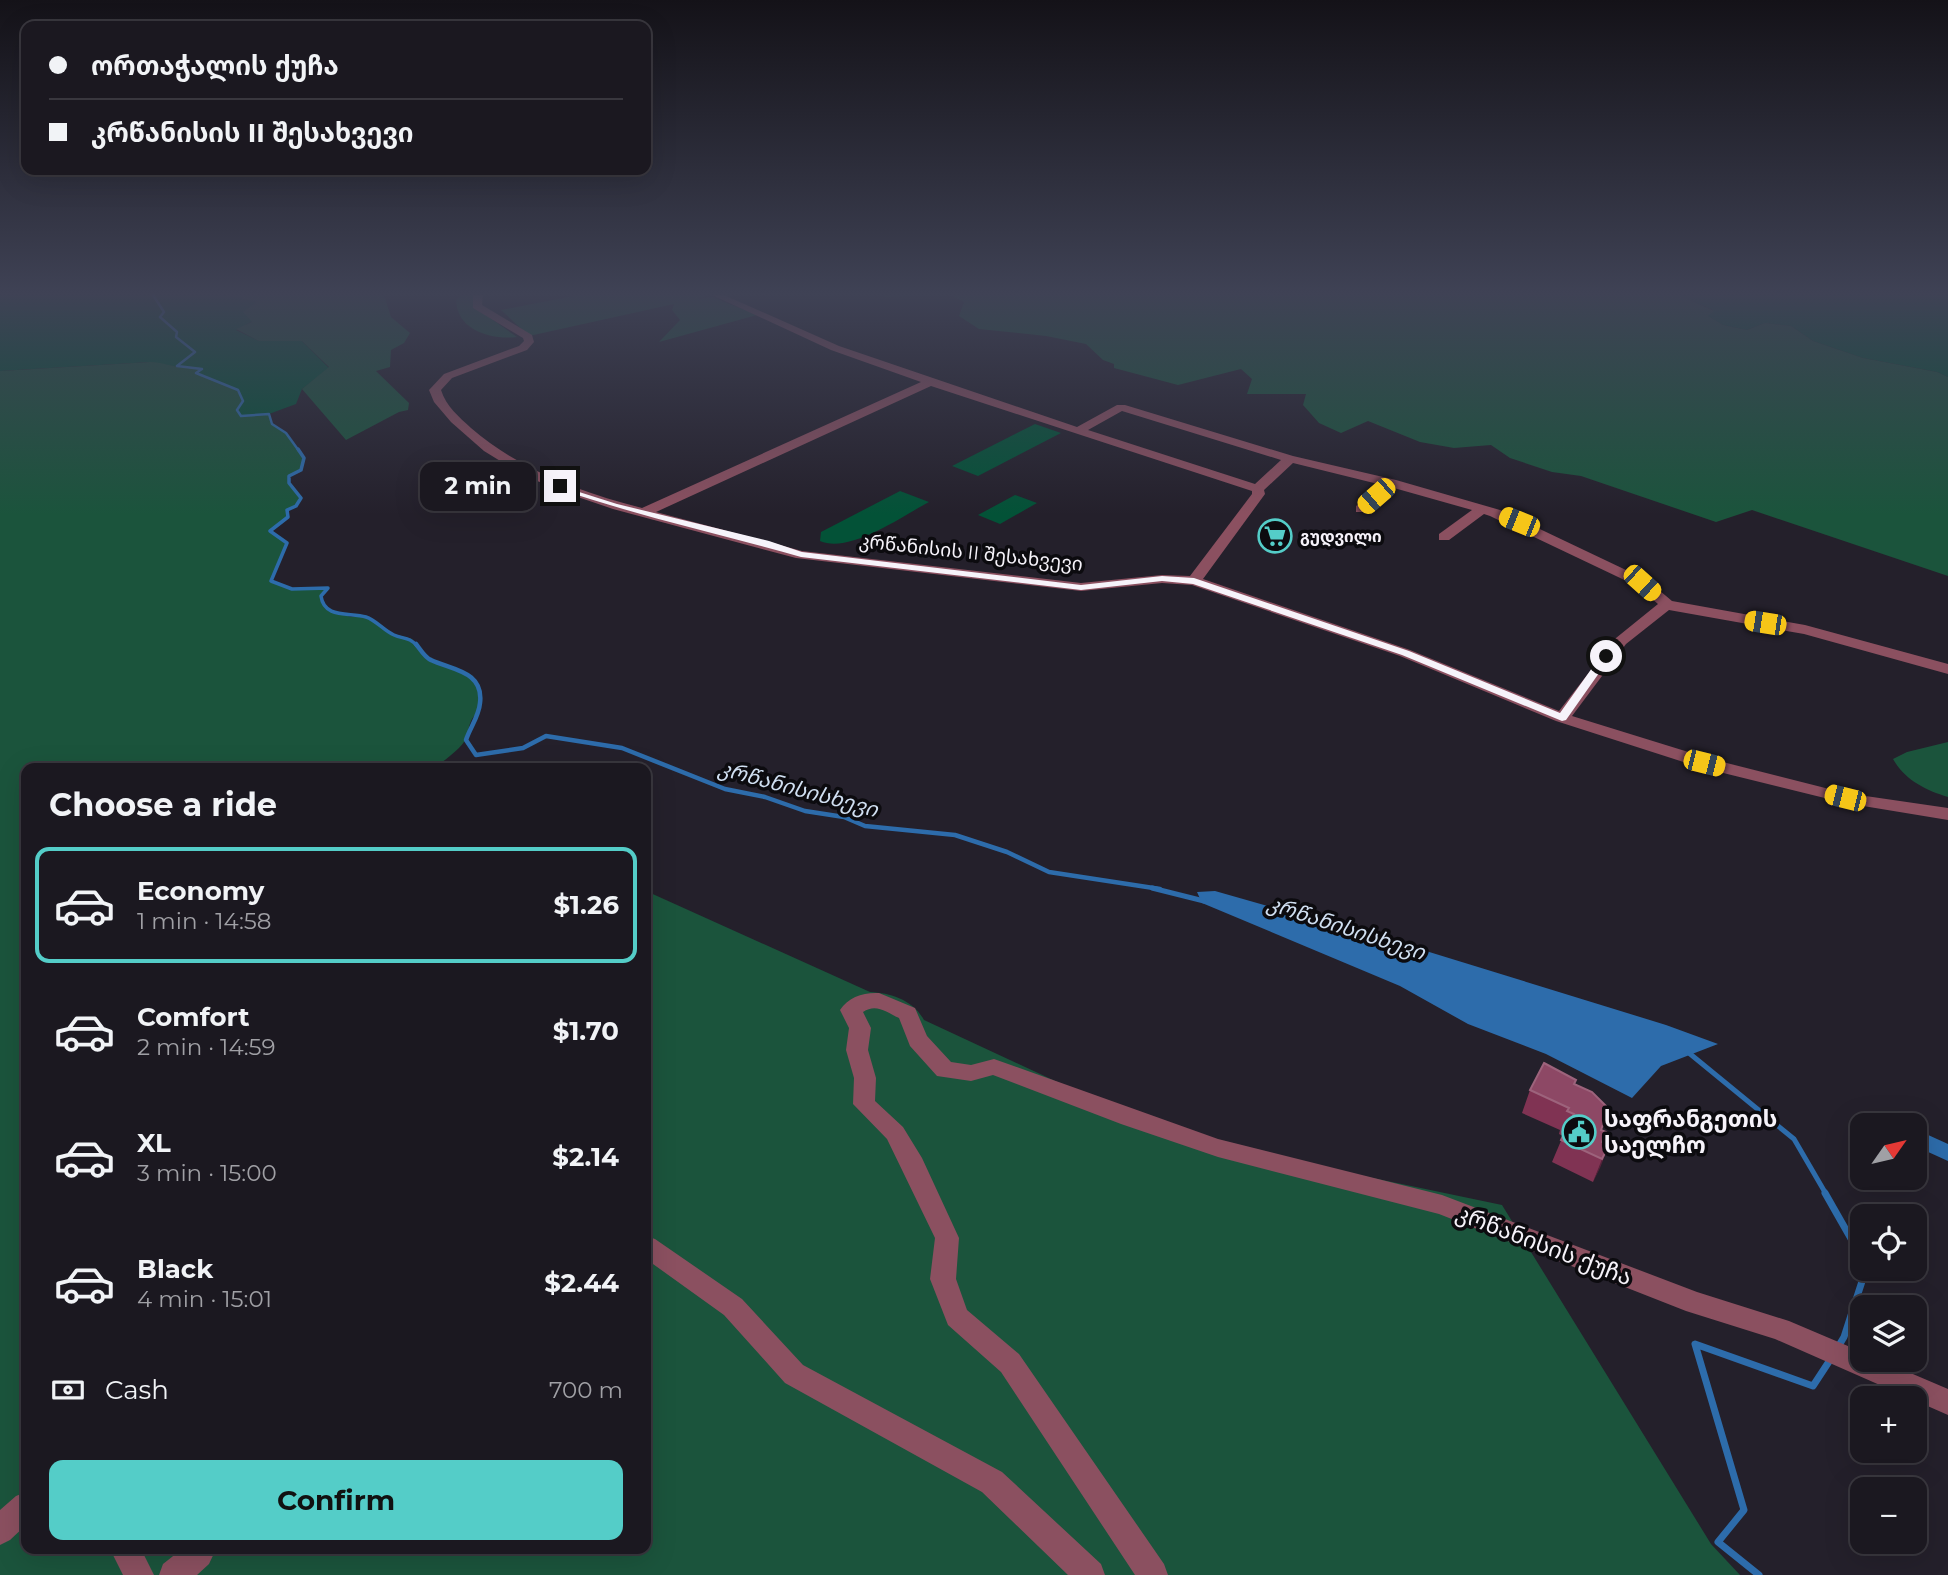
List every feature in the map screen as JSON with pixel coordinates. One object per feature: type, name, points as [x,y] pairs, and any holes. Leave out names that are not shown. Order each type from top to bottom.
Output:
[{"type":"street","name":"კრწანისის II შესახვევი","points":[[468,368],[448,376],[435,390],[436,398],[467,434],[506,459],[560,486],[643,513],[753,539],[801,555],[1081,587],[1162,579],[1194,581],[1405,653],[1562,718],[1704,763],[1845,798],[1948,814]]},
{"type":"street","points":[[892,368],[1257,489]]},
{"type":"street","points":[[643,513],[930,382]]},
{"type":"street","points":[[1078,431],[1121,407],[1290,458],[1482,509],[1519,522],[1553,542],[1642,583],[1667,605],[1805,630],[1948,669]]},
{"type":"street","points":[[1257,489],[1290,458]]},
{"type":"street","points":[[1361,509],[1392,483]]},
{"type":"street","points":[[1194,581],[1259,494],[1257,489]]},
{"type":"street","points":[[1444,537],[1482,509]]},
{"type":"street","points":[[1562,718],[1606,656],[1651,613],[1667,605]]},
{"type":"street","name":"კრწანისის ქუჩა","points":[[1153,1575],[1010,1363],[957,1317],[943,1279],[947,1237],[910,1158],[895,1133],[864,1104],[864,1078],[857,1050],[860,1028],[851,1010],[860,1001],[876,999],[908,1013],[918,1040],[946,1070],[971,1073],[995,1067],[1217,1148],[1442,1205],[1695,1303],[1780,1329],[1948,1402]]},
{"type":"street","points":[[651,1250],[733,1307],[794,1374],[992,1482],[1090,1575]]},
{"type":"street","points":[[0,1530],[21,1511]]},
{"type":"street","points":[[128,1554],[139,1575]]},
{"type":"street","points":[[174,1575],[199,1554]]},
{"type":"green space","points":[[0,368],[42,368],[0,371]]},
{"type":"green space","points":[[196,368],[328,368],[302,389],[296,404],[269,414],[241,416],[230,387],[196,373]]},
{"type":"green space","points":[[201,368],[197,373],[238,390],[243,401],[237,410],[241,416],[269,414],[272,424],[286,433],[304,458],[301,470],[289,476],[289,483],[301,498],[296,506],[287,510],[288,517],[271,531],[287,543],[272,581],[292,589],[328,588],[321,596],[322,603],[330,611],[351,617],[366,617],[394,634],[412,639],[429,660],[466,673],[473,679],[481,696],[480,707],[471,721],[464,742],[441,763],[21,763],[21,1554],[651,1554],[651,893],[870,992],[901,999],[914,1007],[924,1020],[1111,1107],[1249,1152],[1502,1205],[1711,1544],[1740,1575],[0,1575],[0,371]]},
{"type":"green space","points":[[327,368],[385,368],[376,371],[409,403],[408,410],[399,412],[346,440],[302,389]]},
{"type":"green space","points":[[1116,368],[1918,368],[1937,372],[1948,377],[1948,576],[1752,510],[1716,522],[1581,476],[1552,472],[1510,458],[1491,445],[1454,448],[1420,442],[1368,421],[1341,433],[1319,423],[1303,405],[1306,394],[1247,394],[1252,379],[1241,369],[1178,385]]},
{"type":"green space","points":[[1918,368],[1948,368],[1948,377]]},
{"type":"green space","points":[[1035,424],[1061,433],[978,476],[952,466]]},
{"type":"green space","points":[[900,491],[929,502],[861,538],[832,544],[820,541],[821,532]]},
{"type":"green space","points":[[1015,495],[1037,503],[1000,524],[978,515]]},
{"type":"green space","points":[[1948,742],[1948,797],[1916,783],[1903,773],[1893,759],[1907,752]]},
{"type":"water","points":[[1215,891],[1426,951],[1666,1025],[1718,1044],[1661,1066],[1632,1098],[1546,1054],[1468,1024],[1400,986],[1202,903],[1197,892]]},
{"type":"water","points":[[1927,1134],[1948,1144],[1948,1161],[1927,1151]]},
{"type":"building","points":[[1544,1063],[1576,1080],[1574,1084],[1592,1092],[1606,1106],[1607,1114],[1601,1130],[1606,1132],[1602,1142],[1609,1145],[1602,1159],[1561,1140],[1574,1114],[1567,1111],[1569,1108],[1530,1090]]},
{"type":"waterway","name":"კრწანისისხევი","points":[[198,368],[202,369],[196,373],[238,390],[243,401],[237,410],[241,416],[269,414],[272,424],[286,433],[299,451]]},
{"type":"waterway","name":"კრწანისისხევი","points":[[298,449],[304,458],[301,470],[289,476],[289,483],[301,498],[296,506],[287,510],[288,517],[270,531],[287,543],[271,581],[292,589],[328,588],[321,596],[327,608],[339,613],[370,618],[390,633],[417,646]]},
{"type":"waterway","name":"კრწანისისხევი","points":[[416,644],[429,659],[465,673],[477,684],[480,703],[466,740],[476,755],[523,748],[546,736],[622,748],[725,789],[765,797],[805,811],[844,817],[865,826],[955,835],[1007,852],[1049,872],[1160,889]]},
{"type":"waterway","name":"კრწანისისხევი","points":[[1152,888],[1204,901]]},
{"type":"waterway","name":"კრწანისისხევი","points":[[1689,1053],[1794,1139],[1826,1194]]},
{"type":"waterway","name":"კრწანისისხევი","points":[[1825,1193],[1850,1237]]},
{"type":"waterway","name":"კრწანისისხევი","points":[[1838,1347],[1844,1337],[1862,1281]]},
{"type":"waterway","name":"კრწანისისხევი","points":[[1759,1575],[1718,1542],[1744,1510],[1695,1344],[1813,1386],[1830,1360]]},
{"type":"place","name":"გუდვილი","points":[[1275,536]]},
{"type":"place","name":"საფრანგეთის საელჩო","points":[[1579,1132]]},
{"type":"route","points":[[560,486],[614,505],[766,543],[801,555],[1081,587],[1179,578],[1194,581],[1405,653],[1562,718],[1606,656]]}]
